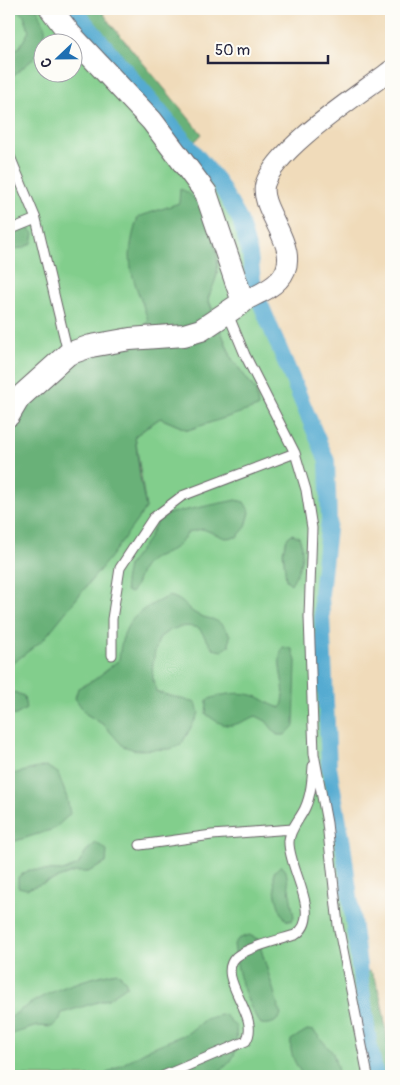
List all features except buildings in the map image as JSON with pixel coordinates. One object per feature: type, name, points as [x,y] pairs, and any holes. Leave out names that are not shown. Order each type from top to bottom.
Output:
[{"type":"street","points":[[51,9],[70,34],[152,121],[206,193],[248,300]]},
{"type":"street","points":[[9,415],[19,398],[68,354],[91,346],[111,342],[184,335],[201,330],[280,279],[288,261],[280,230],[268,204],[264,186],[276,163],[310,132],[391,70]]},
{"type":"lane","points":[[9,154],[36,220],[68,354]]},
{"type":"lane","points":[[9,230],[36,220]]},
{"type":"lane","points":[[163,1076],[246,1041],[250,1034],[247,1015],[232,983],[231,966],[235,958],[243,953],[294,935],[302,931],[306,923],[306,910],[290,847],[293,829],[306,807],[312,786],[314,754],[309,617],[312,528],[306,490],[295,453],[245,355],[248,300]]},
{"type":"lane","points":[[112,655],[112,619],[120,568],[153,518],[182,496],[295,453]]},
{"type":"lane","points":[[314,754],[326,823],[338,926],[368,1076]]},
{"type":"lane","points":[[140,845],[212,835],[293,829]]},
{"type":"green space","points":[[9,9],[51,9],[74,32],[32,32],[32,82],[82,82],[82,40],[172,129],[217,180],[240,220],[250,255],[254,288],[327,461],[329,519],[321,594],[329,767],[343,844],[369,1042],[376,1076],[9,1076],[9,666],[43,639],[146,508],[135,436],[160,418],[188,430],[256,391],[232,359],[208,298],[218,272],[179,203],[148,321],[141,330],[9,405]]},
{"type":"green space","points":[[15,9],[37,9],[45,32],[32,32],[32,60],[9,79],[9,51],[19,48],[29,31],[24,15]]},
{"type":"green space","points":[[51,9],[101,9],[109,22],[202,134],[180,157],[82,45],[82,32],[71,32]]},
{"type":"green space","points":[[180,189],[189,193],[203,212],[209,225],[218,263],[216,276],[208,299],[232,359],[256,391],[258,407],[188,430],[160,418],[135,436],[146,508],[111,556],[43,640],[9,666],[9,405],[29,382],[141,330],[148,320],[131,270],[130,259],[133,233],[138,217],[179,203]]},
{"type":"green space","points":[[24,225],[34,233],[32,243],[23,248],[10,249],[9,235]]},
{"type":"green space","points":[[236,500],[244,502],[250,512],[246,527],[237,537],[225,538],[203,529],[188,532],[176,547],[151,559],[142,569],[131,593],[126,591],[125,582],[128,566],[147,541],[159,518],[167,514]]},
{"type":"green space","points":[[292,534],[299,537],[302,555],[297,573],[291,584],[286,580],[283,551],[287,538]]},
{"type":"green space","points":[[170,596],[181,601],[193,612],[221,624],[230,635],[229,646],[222,651],[213,649],[199,628],[188,626],[179,627],[160,637],[155,650],[153,664],[153,679],[157,692],[196,703],[199,713],[181,745],[170,749],[135,750],[123,746],[104,725],[86,714],[75,698],[78,688],[94,680],[119,660],[124,636],[133,619],[149,606]]},
{"type":"green space","points":[[283,647],[292,649],[296,661],[294,726],[285,735],[277,735],[266,721],[256,716],[235,724],[225,725],[206,714],[207,700],[235,694],[256,696],[281,708],[284,693],[280,654]]},
{"type":"green space","points":[[14,692],[24,696],[26,709],[16,715],[9,716],[9,697]]},
{"type":"green space","points":[[46,766],[58,773],[67,798],[70,814],[54,829],[9,843],[9,775]]},
{"type":"green space","points":[[96,843],[107,850],[106,863],[88,872],[75,872],[27,889],[18,887],[18,877],[29,870],[63,871],[78,865],[86,851]]},
{"type":"green space","points":[[281,865],[286,871],[294,917],[291,921],[286,920],[276,897],[274,872]]},
{"type":"green space","points":[[249,935],[258,939],[281,1015],[275,1022],[270,1024],[261,1024],[255,1016],[246,997],[237,965],[234,944],[238,939]]},
{"type":"green space","points":[[370,971],[375,979],[382,1005],[391,1076],[370,1076],[353,977]]},
{"type":"green space","points":[[117,972],[125,980],[127,986],[108,999],[62,1013],[60,1019],[52,1027],[37,1026],[9,1035],[9,1019],[33,1002],[60,989],[88,979]]},
{"type":"green space","points":[[224,1014],[236,1027],[236,1048],[233,1058],[224,1068],[217,1072],[208,1070],[192,1076],[102,1076],[151,1048],[188,1033],[205,1019]]},
{"type":"green space","points":[[307,1030],[314,1031],[333,1053],[338,1071],[336,1076],[303,1076],[292,1055],[291,1040]]},
{"type":"waterway","points":[[74,9],[217,180],[240,220],[250,255],[254,288],[327,461],[329,519],[321,594],[329,767],[343,844],[369,1042],[376,1076]]}]
